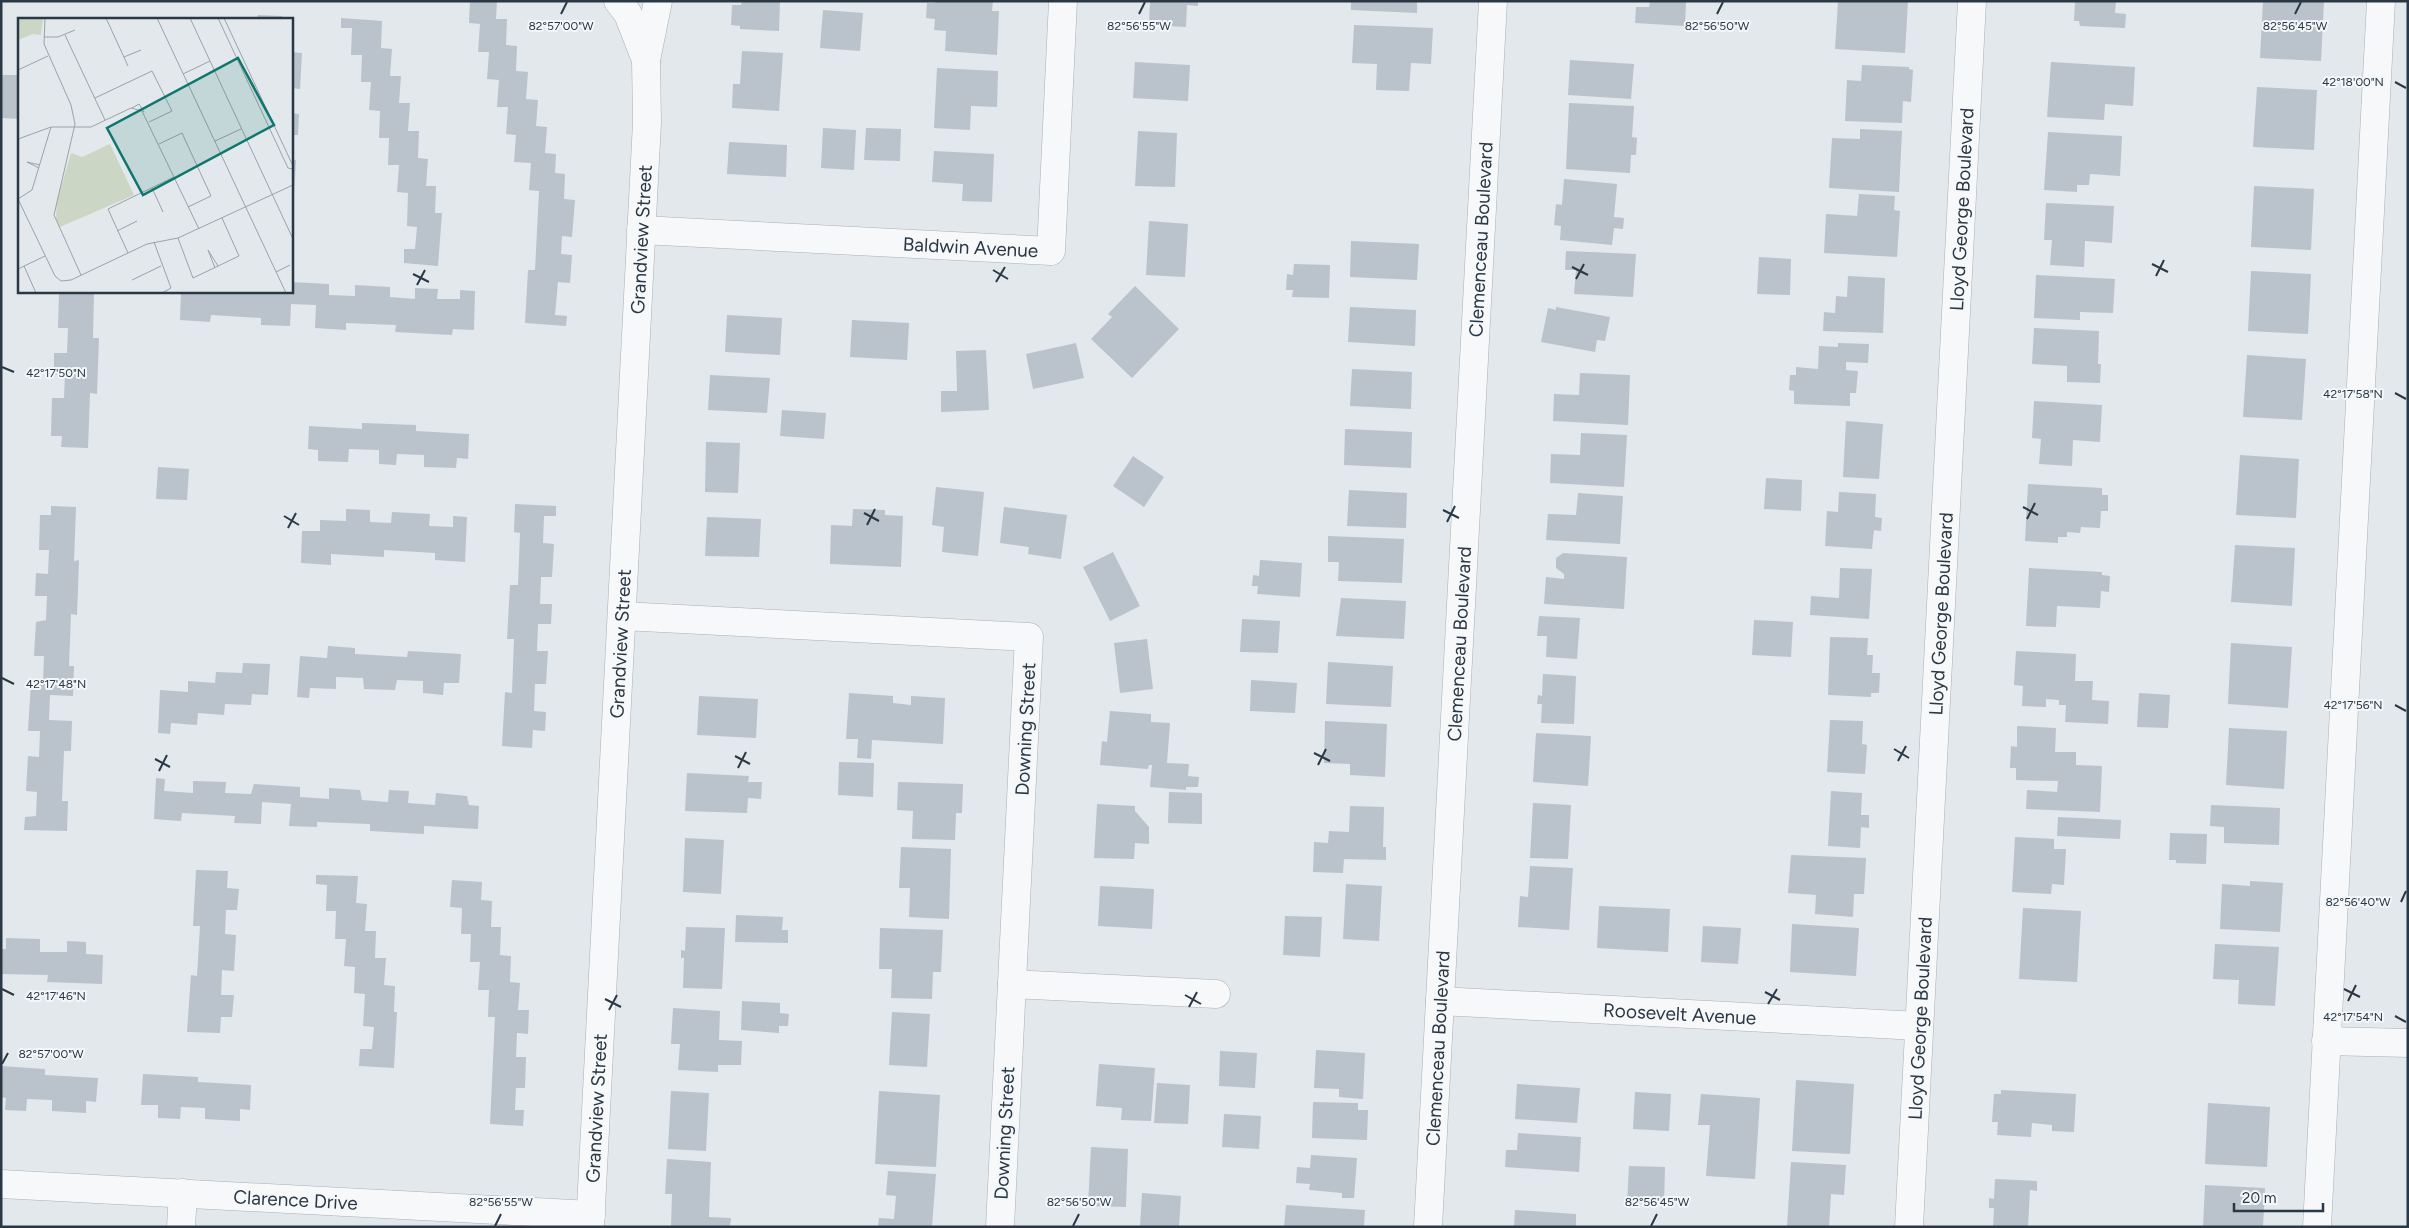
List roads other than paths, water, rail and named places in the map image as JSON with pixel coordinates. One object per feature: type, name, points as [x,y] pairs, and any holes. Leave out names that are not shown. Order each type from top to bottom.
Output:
[{"type":"street","name":"Grandview Street","points":[[618,1],[628,14],[646,60]]},
{"type":"street","name":"Grandview Street","points":[[591,1221],[647,122],[646,60],[658,1]]},
{"type":"street","name":"Baldwin Avenue","points":[[641,230],[1050,251],[1063,1]]},
{"type":"street","name":"Clemenceau Boulevard","points":[[1428,1227],[1493,1]]},
{"type":"street","name":"Lloyd George Boulevard","points":[[1909,1227],[1972,1]]},
{"type":"street","points":[[2317,1227],[2380,1]]},
{"type":"street","name":"Downing Street","points":[[622,616],[1029,638],[1000,1227]]},
{"type":"street","points":[[1012,984],[1216,994]]},
{"type":"street","name":"Roosevelt Avenue","points":[[1440,1001],[1919,1026]]},
{"type":"street","points":[[2326,1041],[2408,1043]]},
{"type":"street","name":"Clarence Drive","points":[[1,1184],[183,1193],[591,1221]]},
{"type":"street","points":[[181,1227],[183,1193]]}]
